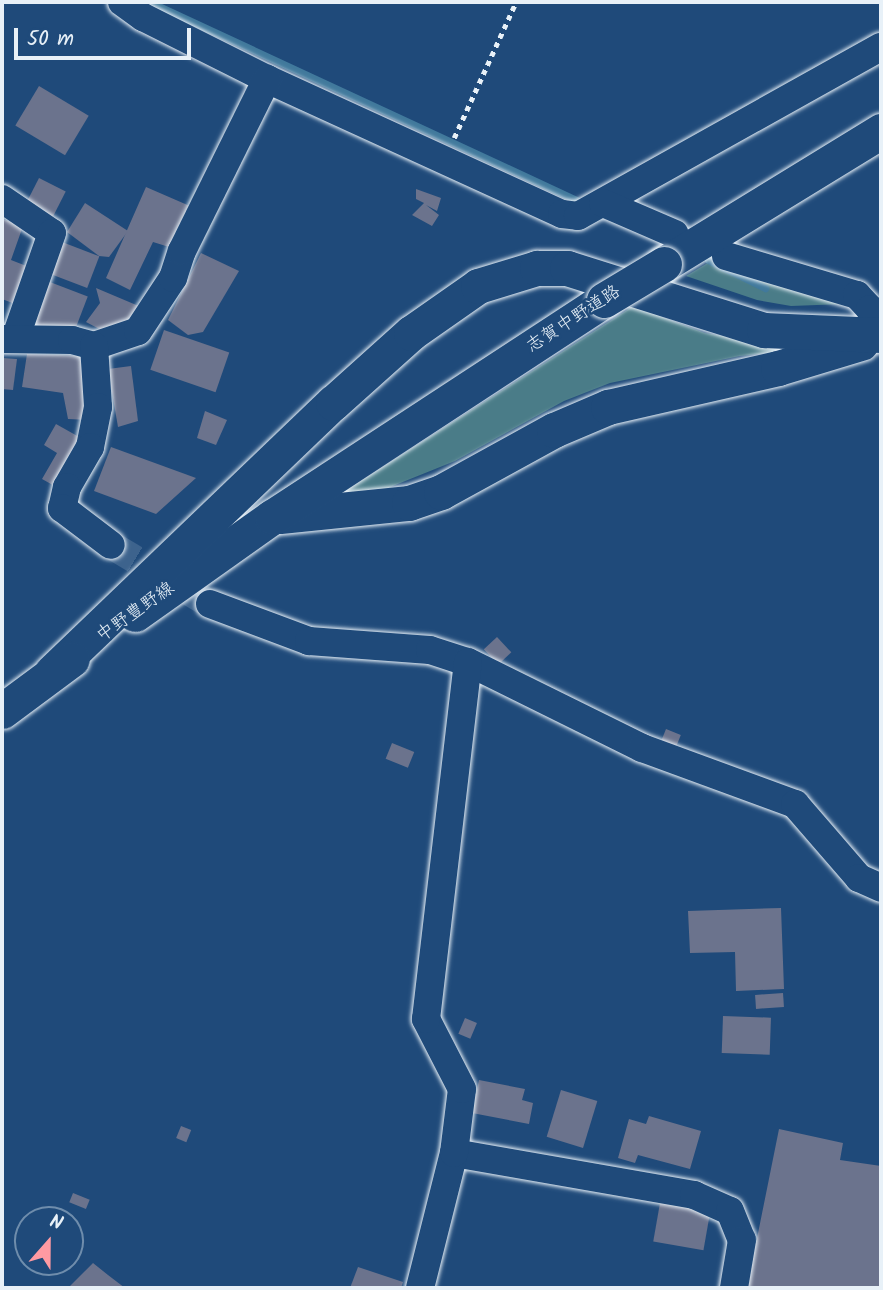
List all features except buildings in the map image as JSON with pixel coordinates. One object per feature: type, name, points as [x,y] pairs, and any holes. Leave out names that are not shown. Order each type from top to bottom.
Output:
[{"type":"main road","name":"志賀中野道路","points":[[272,517],[604,300],[669,249],[881,131]]},
{"type":"main road","points":[[52,672],[333,403],[411,333],[478,286],[537,268],[567,268],[764,330],[881,335]]},
{"type":"main road","points":[[272,517],[313,510],[409,503],[441,492],[554,430],[608,407],[790,365],[881,335]]},
{"type":"main road","name":"中野豊野線","points":[[2,711],[52,672],[272,517]]},
{"type":"street","points":[[140,7],[267,79],[562,214],[598,207],[881,47]]},
{"type":"street","points":[[2,200],[52,233],[8,339],[72,340],[94,346],[138,331],[173,278],[182,251],[267,79]]},
{"type":"street","points":[[598,207],[669,249]]},
{"type":"street","points":[[726,256],[857,295],[870,309],[881,335]]},
{"type":"street","points":[[94,346],[98,407],[90,447],[67,486],[62,508],[111,545]]},
{"type":"street","points":[[210,604],[309,641],[430,650],[468,662],[642,748],[795,804],[859,878],[881,888]]},
{"type":"street","points":[[420,1288],[454,1153],[462,1088],[426,1019],[468,662]]},
{"type":"street","points":[[454,1153],[694,1195],[730,1211],[742,1240],[734,1288]]},
{"type":"path","points":[[453,139],[516,2]]},
{"type":"green space","points":[[716,258],[844,304],[791,306],[757,300],[686,276]]},
{"type":"green space","points":[[638,303],[662,317],[705,333],[806,349],[740,356],[610,383],[564,401],[455,461],[358,500],[342,493]]},
{"type":"waterway","points":[[150,2],[585,204]]},
{"type":"waterway","points":[[708,260],[765,288]]},
{"type":"tunnel","points":[[111,545],[210,604]]}]
